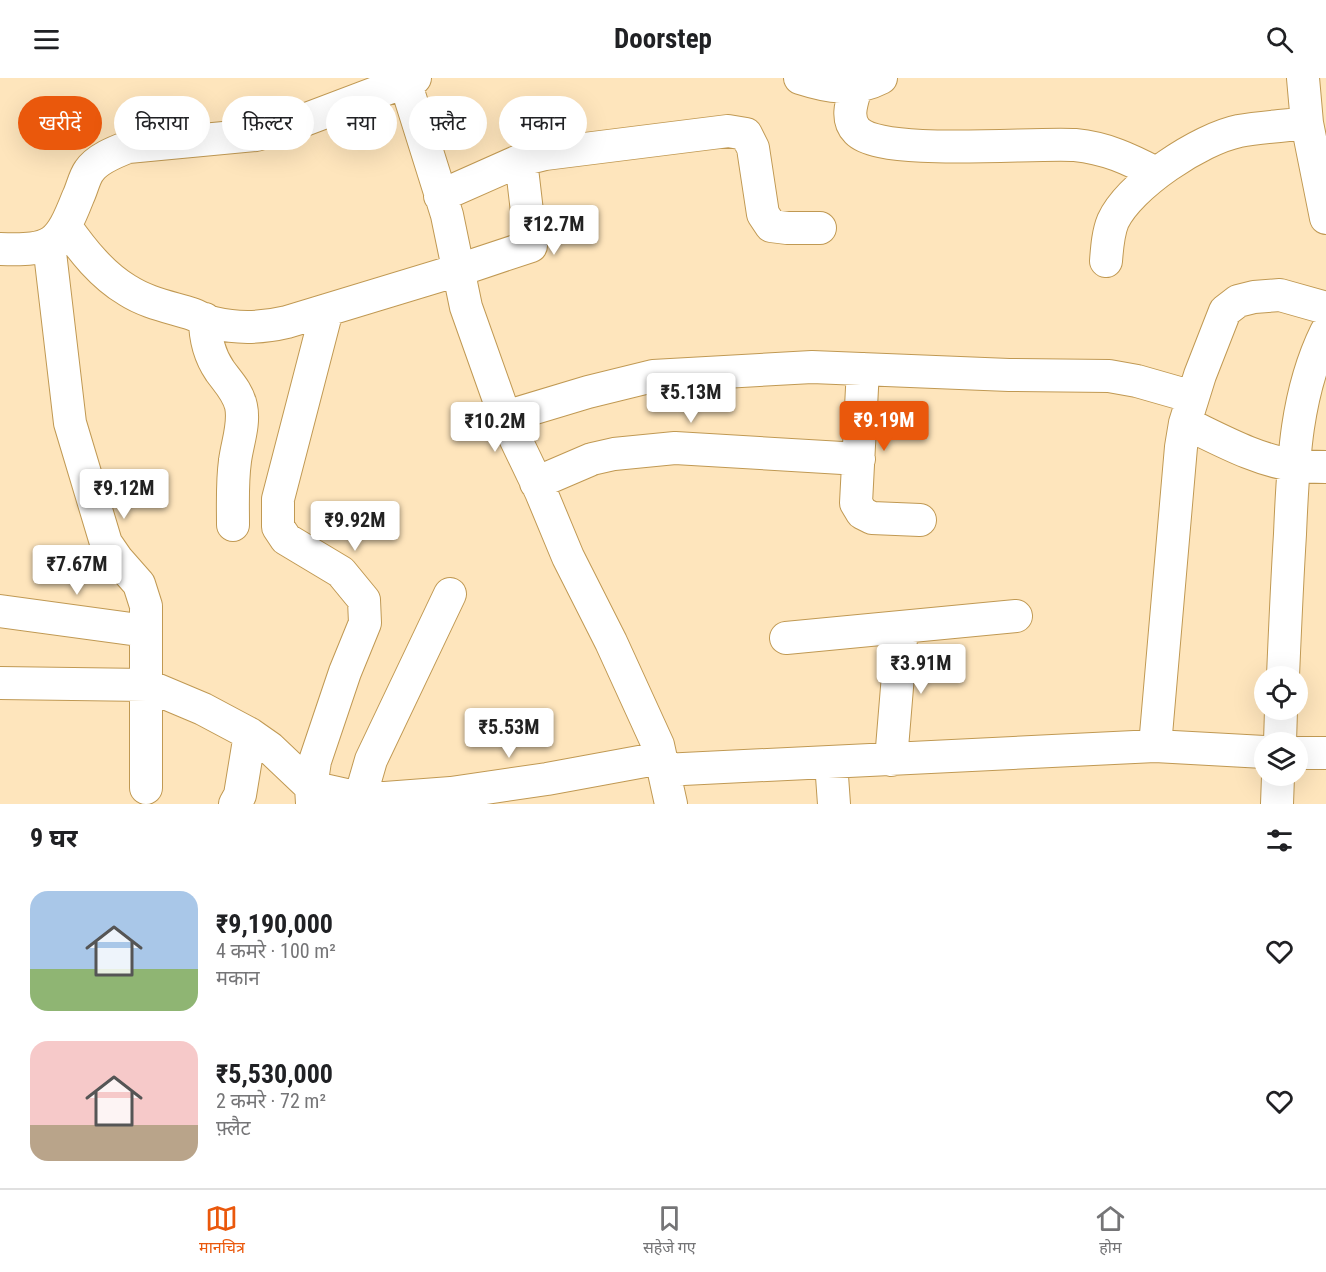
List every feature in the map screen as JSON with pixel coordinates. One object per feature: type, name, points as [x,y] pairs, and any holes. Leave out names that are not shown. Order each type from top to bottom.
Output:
[{"type":"street","points":[[800,78],[826,86],[868,83]]},
{"type":"street","points":[[1303,78],[1307,123],[1326,218]]},
{"type":"street","points":[[146,788],[146,606],[140,584],[117,560],[106,543],[70,423],[58,236],[89,170],[111,153],[128,147],[256,135],[291,125],[408,79],[440,196],[466,307],[505,417],[568,557],[611,642],[658,745],[671,804]]},
{"type":"street","points":[[868,83],[851,105],[850,116],[855,130],[864,136],[884,142],[922,145],[972,147],[1075,145],[1118,153],[1156,173]]},
{"type":"street","points":[[1106,261],[1107,244],[1114,220],[1131,197],[1156,173],[1179,157],[1209,142],[1237,132],[1307,123]]},
{"type":"street","points":[[440,196],[521,160],[544,154],[728,132],[746,134],[753,148],[763,214],[771,226],[820,228]]},
{"type":"street","points":[[58,236],[81,249],[110,278],[128,291],[163,306],[205,319],[237,327],[262,328],[531,246],[521,160]]},
{"type":"street","points":[[0,249],[18,250],[41,247],[58,236]]},
{"type":"street","points":[[1155,746],[1181,447],[1200,375],[1225,311],[1238,302],[1254,297],[1280,295],[1326,308]]},
{"type":"street","points":[[311,795],[315,761],[345,672],[365,624],[364,600],[341,572],[286,539],[278,527],[278,499],[327,310]]},
{"type":"street","points":[[205,319],[205,332],[210,352],[235,391],[242,407],[235,464],[233,525]]},
{"type":"street","points":[[1283,666],[1295,436],[1316,352],[1326,332]]},
{"type":"street","points":[[505,417],[652,376],[812,367],[1010,375],[1109,376],[1137,381],[1189,410],[1257,455],[1293,465],[1326,467]]},
{"type":"street","points":[[863,369],[856,503],[862,513],[873,518],[920,520]]},
{"type":"street","points":[[536,483],[592,459],[614,453],[675,448],[859,459]]},
{"type":"street","points":[[360,801],[371,760],[450,594]]},
{"type":"street","points":[[0,610],[146,631]]},
{"type":"street","points":[[786,638],[1016,616]]},
{"type":"street","points":[[891,760],[902,627]]},
{"type":"street","points":[[0,683],[146,685],[194,705],[250,734],[270,748],[311,795],[360,801],[451,792],[662,764],[891,760],[1155,746],[1254,751]]},
{"type":"street","points":[[235,804],[240,795],[250,734]]},
{"type":"street","points":[[1308,753],[1326,753]]},
{"type":"street","points":[[831,762],[834,804]]},
{"type":"street","points":[[1276,804],[1277,786]]}]
